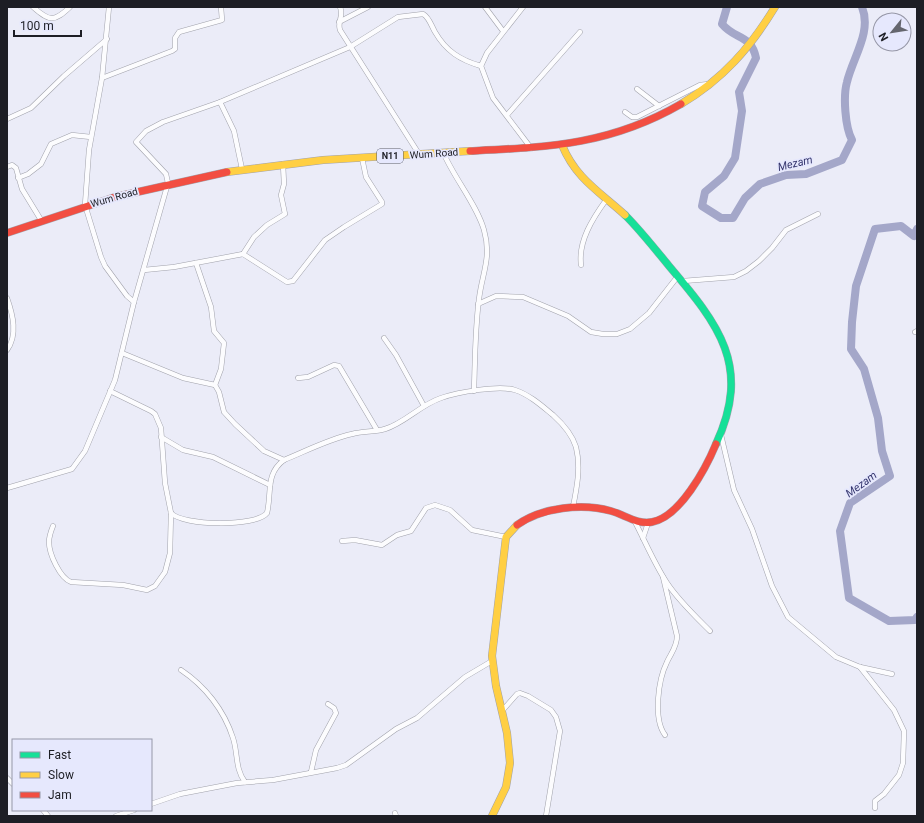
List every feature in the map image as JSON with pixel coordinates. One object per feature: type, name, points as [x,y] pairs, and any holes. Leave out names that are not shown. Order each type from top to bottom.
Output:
[{"type":"main road","name":"Wum Road","points":[[7,233],[85,206],[168,183],[242,169],[283,164],[442,152],[531,148],[592,140],[639,124],[686,101],[710,84],[735,63],[761,30],[775,7]]},
{"type":"main road","points":[[492,816],[509,778],[511,764],[509,747],[496,693],[492,661],[506,537],[515,524],[532,516],[573,507],[607,510],[634,520],[648,522],[657,521],[665,516],[681,502],[697,480],[720,434],[728,410],[732,386],[727,350],[723,338],[711,319],[681,279],[643,233],[579,177],[566,156],[562,145]]},
{"type":"street","points":[[33,7],[42,15],[51,19],[56,19],[70,7]]},
{"type":"street","points":[[109,7],[102,78],[91,137],[85,206],[103,262],[117,284],[134,302]]},
{"type":"street","points":[[102,78],[175,49],[176,35],[179,32],[222,20],[221,7]]},
{"type":"street","points":[[340,7],[342,14],[339,22],[340,30],[419,154]]},
{"type":"street","points":[[339,22],[368,7]]},
{"type":"street","points":[[485,7],[503,31]]},
{"type":"street","points":[[523,7],[487,53],[481,66],[493,98],[531,148]]},
{"type":"street","points":[[7,488],[72,469],[85,451],[110,391],[122,353],[134,302],[168,183],[166,174],[138,145],[137,140],[146,131],[164,122],[220,102],[350,47],[398,17],[423,14],[426,16],[435,33],[452,53],[465,62],[481,66]]},
{"type":"street","points":[[507,115],[580,32]]},
{"type":"street","points":[[7,119],[32,108],[64,76],[107,39]]},
{"type":"street","points":[[625,112],[632,117],[637,117],[700,85],[710,84]]},
{"type":"street","points":[[637,89],[659,106]]},
{"type":"street","points":[[220,102],[234,132],[242,169]]},
{"type":"street","points":[[18,178],[28,174],[41,164],[51,144],[72,135],[91,137]]},
{"type":"street","points":[[442,152],[448,166],[481,220],[488,256],[478,304],[474,391]]},
{"type":"street","points":[[144,270],[196,263],[243,254],[287,282],[293,281],[326,240],[344,226],[382,204],[366,177],[362,158]]},
{"type":"street","points":[[243,254],[254,237],[267,225],[285,214],[280,196],[284,184],[283,164]]},
{"type":"street","points":[[7,166],[14,166],[22,189],[41,220]]},
{"type":"street","points":[[581,265],[580,255],[588,230],[594,216],[606,200]]},
{"type":"street","points":[[478,304],[496,296],[523,298],[568,316],[591,332],[617,334],[630,329],[681,279],[734,277],[760,261],[786,230],[818,214]]},
{"type":"street","points":[[196,263],[212,307],[214,331],[224,343],[221,369],[214,385]]},
{"type":"street","points":[[7,298],[14,331],[13,338],[7,350]]},
{"type":"street","points":[[384,338],[396,355],[424,406]]},
{"type":"street","points":[[122,353],[183,378],[214,385],[219,392],[224,412],[235,424],[264,451],[284,460]]},
{"type":"street","points":[[298,378],[308,377],[328,367],[339,366],[377,430]]},
{"type":"street","points":[[171,514],[174,517],[184,520],[206,523],[237,522],[259,519],[267,513],[270,482],[274,470],[284,460],[353,433],[386,429],[424,406],[442,398],[474,391],[515,390],[532,399],[559,421],[572,436],[576,448],[579,468],[573,507]]},
{"type":"street","points":[[53,526],[49,538],[50,547],[66,580],[71,582],[123,585],[147,590],[158,583],[167,566],[170,552],[171,514],[165,483],[161,428],[155,414],[110,391]]},
{"type":"street","points":[[720,434],[734,490],[752,530],[772,586],[788,617],[836,657],[860,667],[892,674]]},
{"type":"street","points":[[161,437],[183,450],[209,455],[245,474],[270,482]]},
{"type":"street","points":[[342,541],[354,540],[382,545],[397,535],[411,531],[426,508],[435,505],[450,510],[472,530],[506,537]]},
{"type":"street","points":[[634,520],[663,577],[688,609],[710,632]]},
{"type":"street","points":[[643,538],[648,522]]},
{"type":"street","points":[[663,577],[677,636],[676,646],[665,667],[660,686],[658,716],[659,725],[665,735]]},
{"type":"street","points":[[152,804],[180,794],[245,782],[273,780],[346,765],[396,730],[417,718],[465,677],[492,661]]},
{"type":"street","points":[[860,667],[894,710],[904,731],[903,763],[899,775],[884,794],[877,799],[874,804],[875,808]]},
{"type":"street","points":[[181,670],[196,680],[211,696],[220,711],[233,738],[239,773],[245,782]]},
{"type":"street","points":[[501,712],[520,693],[551,710],[556,717],[560,737],[546,816]]},
{"type":"street","points":[[311,772],[316,750],[336,713],[334,708],[328,704]]},
{"type":"street","points":[[233,784],[239,773]]},
{"type":"street","points":[[40,816],[44,811],[48,816]]},
{"type":"street","points":[[116,816],[131,811]]},
{"type":"waterway","name":"Mezam","points":[[727,7],[722,24],[732,33],[746,41],[754,50],[756,58],[739,92],[742,111],[735,158],[724,176],[705,192],[702,206],[721,218],[733,218],[745,198],[760,184],[786,175],[806,174],[842,160],[852,140],[846,120],[845,95],[847,82],[865,26],[862,7]]},
{"type":"waterway","name":"Mezam","points":[[917,229],[914,236],[901,226],[875,229],[856,286],[851,349],[864,369],[878,418],[882,451],[890,476],[850,503],[840,531],[849,598],[889,621],[915,620],[917,617]]},
{"type":"traffic: fast","points":[[625,215],[637,227],[687,287],[715,328],[725,348],[730,369],[731,392],[726,416],[716,444]]},
{"type":"traffic: slow","points":[[681,104],[710,84],[734,62],[756,36],[775,7]]},
{"type":"traffic: slow","points":[[562,145],[574,167],[581,176],[625,215]]},
{"type":"traffic: slow","points":[[227,172],[323,160],[470,151]]},
{"type":"traffic: slow","points":[[492,816],[506,787],[510,763],[507,733],[496,686],[492,656],[506,537],[517,525]]},
{"type":"traffic: jam","points":[[470,151],[553,145],[604,136],[655,118],[681,104]]},
{"type":"traffic: jam","points":[[7,233],[115,197],[227,172]]},
{"type":"traffic: jam","points":[[517,525],[538,514],[563,508],[576,507],[588,507],[611,511],[647,523],[662,518],[672,511],[691,490],[706,466],[716,444]]}]
